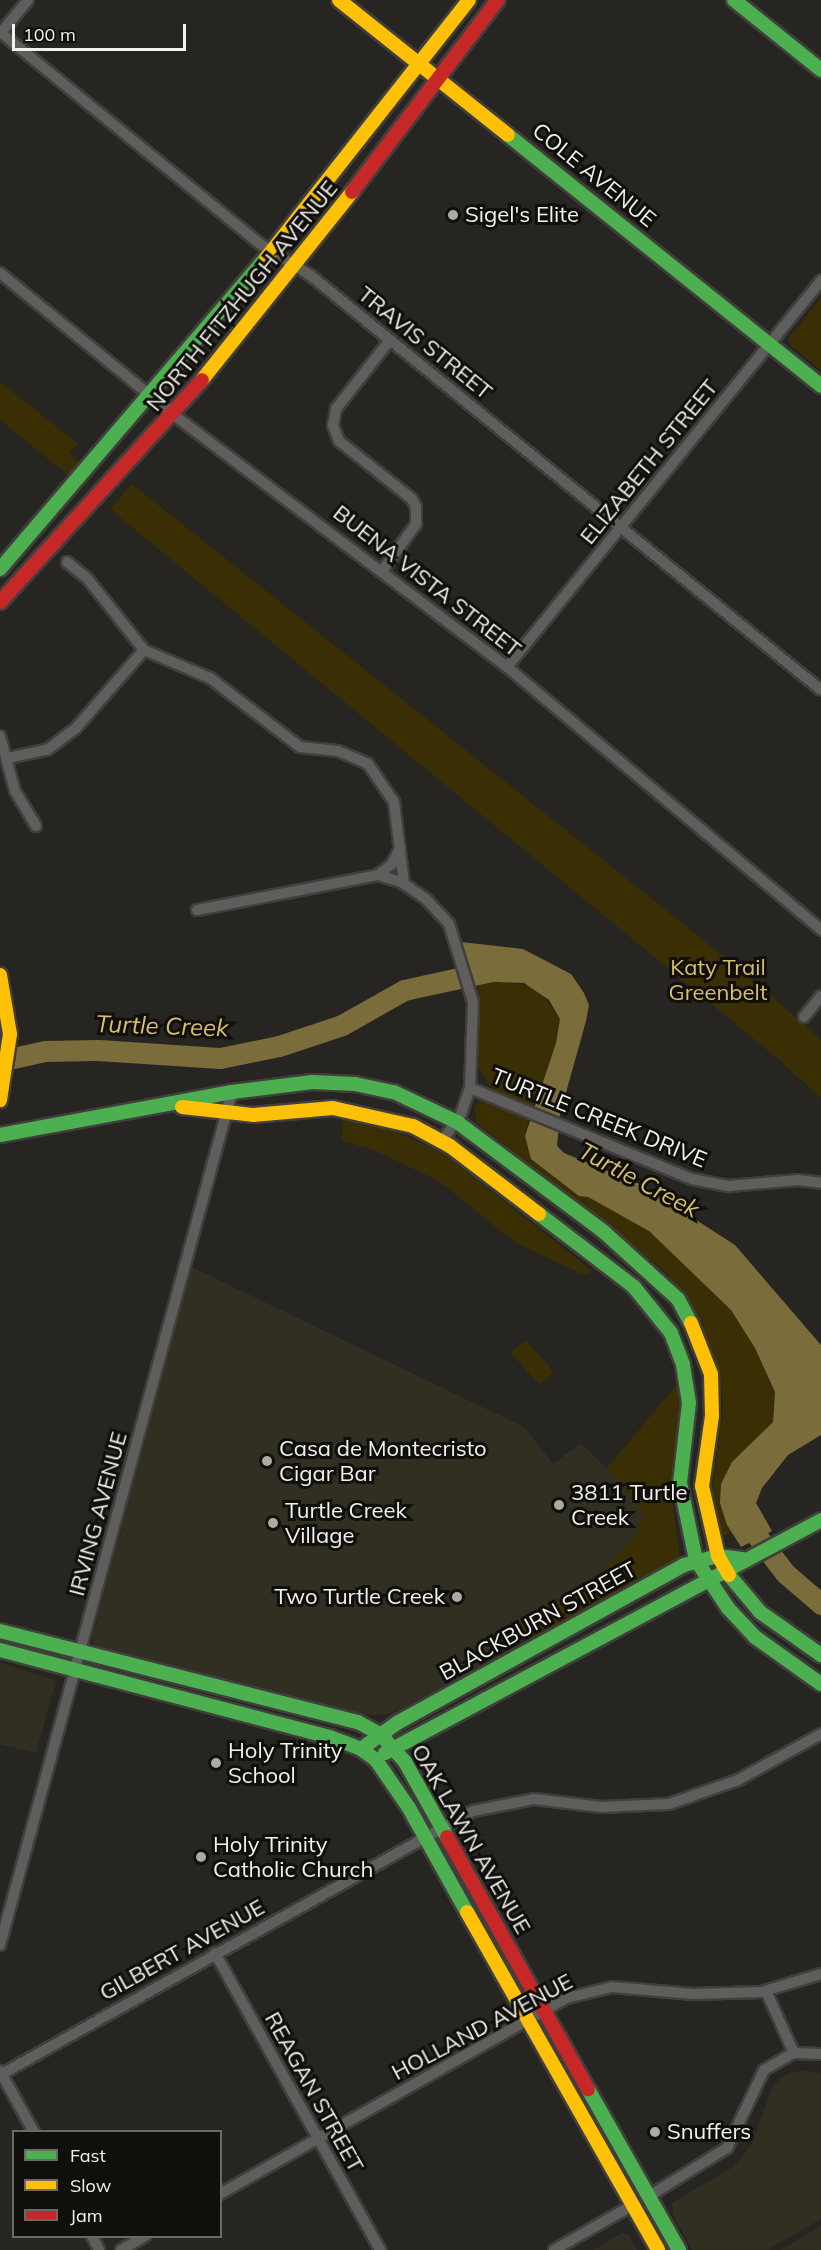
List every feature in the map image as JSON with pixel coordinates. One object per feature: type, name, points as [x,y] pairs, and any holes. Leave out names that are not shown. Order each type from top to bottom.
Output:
[{"type":"main road","name":"COLE AVENUE","points":[[339,0],[440,78],[821,386]]},
{"type":"main road","name":"NORTH FITZHUGH AVENUE","points":[[0,569],[31,537],[152,397],[421,65],[470,0]]},
{"type":"main road","name":"NORTH FITZHUGH AVENUE","points":[[0,602],[49,553],[174,415],[295,265],[498,0]]},
{"type":"main road","points":[[734,0],[821,70]]},
{"type":"main road","points":[[31,537],[49,553]]},
{"type":"main road","points":[[0,975],[6,1000],[10,1047],[0,1100]]},
{"type":"main road","points":[[333,1108],[335,1082]]},
{"type":"main road","points":[[0,1135],[170,1106],[232,1092],[335,1082],[394,1092],[456,1121],[625,1250],[678,1299],[706,1357],[712,1416],[702,1486],[718,1556],[726,1573],[774,1624],[821,1655]]},
{"type":"main road","points":[[170,1106],[226,1114],[333,1108],[387,1117],[442,1141],[610,1268],[655,1309],[683,1365],[689,1403],[680,1483],[696,1560],[709,1582],[755,1637],[821,1683]]},
{"type":"main road","points":[[610,1268],[625,1250]]},
{"type":"main road","name":"BLACKBURN STREET","points":[[376,1760],[393,1746],[525,1675],[709,1582],[726,1573],[744,1559],[821,1520]]},
{"type":"main road","name":"BLACKBURN STREET","points":[[361,1749],[380,1734],[696,1560],[718,1556],[744,1559]]},
{"type":"main road","name":"OAK LAWN AVENUE","points":[[0,1631],[357,1722],[380,1734],[393,1746],[441,1826],[679,2250]]},
{"type":"main road","name":"OAK LAWN AVENUE","points":[[0,1650],[224,1709],[361,1749],[376,1760],[425,1835],[658,2250]]},
{"type":"main road","points":[[517,1657],[525,1675]]},
{"type":"main road","points":[[224,1709],[230,1690]]},
{"type":"main road","points":[[633,2205],[649,2196]]},
{"type":"street","points":[[0,33],[28,0]]},
{"type":"street","name":"TRAVIS STREET","points":[[0,33],[272,251],[295,265],[390,340],[821,690]]},
{"type":"street","name":"BUENA VISTA STREET","points":[[0,273],[174,415],[383,570],[507,667],[821,930]]},
{"type":"street","name":"ELIZABETH STREET","points":[[507,667],[821,281]]},
{"type":"street","points":[[383,570],[416,524],[416,507],[412,499],[339,441],[333,425],[336,409],[390,340]]},
{"type":"street","points":[[67,562],[95,587],[144,650],[210,678],[300,747],[338,751],[368,764],[394,802],[404,884]]},
{"type":"street","points":[[8,758],[47,750],[76,728],[144,650]]},
{"type":"street","points":[[0,736],[8,758],[15,791],[36,826]]},
{"type":"street","points":[[384,877],[400,847]]},
{"type":"street","points":[[197,910],[384,877],[404,884],[449,924],[458,945],[471,990],[470,1088],[456,1121],[442,1141]]},
{"type":"street","points":[[804,1017],[821,996]]},
{"type":"street","name":"TURTLE CREEK DRIVE","points":[[470,1088],[711,1184],[757,1187],[798,1180],[821,1183]]},
{"type":"street","name":"IRVING AVENUE","points":[[0,1945],[232,1092]]},
{"type":"street","name":"GILBERT AVENUE","points":[[1,2074],[441,1826],[480,1809],[521,1801],[612,1807],[669,1804],[738,1780],[821,1734]]},
{"type":"street","name":"REAGAN STREET","points":[[215,1953],[380,2250]]},
{"type":"street","name":"HOLLAND AVENUE","points":[[222,2193],[545,2010],[584,1993],[612,1987],[693,1994],[766,1991],[821,1974]]},
{"type":"street","points":[[766,1991],[794,2053]]},
{"type":"street","points":[[649,2196],[727,2148],[757,2079],[772,2063],[794,2053],[821,2054]]},
{"type":"street","points":[[1,2074],[33,2130]]},
{"type":"street","points":[[554,2250],[633,2205]]},
{"type":"street","points":[[121,2250],[142,2238]]},
{"type":"shaded area","points":[[461,942],[523,949],[571,974],[584,993],[589,1005],[560,1114],[557,1146],[564,1153],[642,1185],[735,1245],[821,1345],[821,1435],[788,1455],[762,1488],[756,1503],[772,1531],[741,1547],[727,1525],[720,1503],[721,1484],[732,1462],[773,1422],[775,1392],[755,1348],[731,1310],[649,1231],[588,1197],[579,1196],[531,1159],[525,1136],[556,1043],[560,1019],[549,1000],[524,983],[475,981]]},
{"type":"shaded area","points":[[192,1267],[524,1427],[553,1464],[581,1443],[622,1483],[644,1514],[636,1535],[590,1584],[494,1637],[500,1648],[498,1656],[390,1715],[357,1714],[96,1650],[92,1637]]},
{"type":"shaded area","points":[[0,1662],[56,1681],[36,1753],[0,1744]]},
{"type":"shaded area","points":[[806,2071],[821,2073],[821,2219],[767,2250],[692,2250],[674,2217],[672,2203],[733,2167],[751,2146],[773,2085],[788,2073]]},
{"type":"shaded area","points":[[821,2226],[821,2250],[780,2250]]},
{"type":"shaded area","points":[[622,2233],[629,2235],[637,2250],[593,2250]]},
{"type":"green space","points":[[821,298],[821,370],[791,346],[788,339]]},
{"type":"green space","points":[[0,382],[78,444],[69,453],[82,466],[73,479],[0,420]]},
{"type":"green space","name":"Katy Trail Greenbelt","points":[[132,484],[731,962],[814,1033],[821,1040],[821,1098],[777,1058],[110,509]]},
{"type":"green space","points":[[509,981],[538,989],[560,1019],[556,1043],[534,1108],[493,1091],[477,1066],[478,982]]},
{"type":"green space","points":[[484,1099],[529,1116],[525,1136],[579,1195],[588,1197],[649,1231],[731,1310],[755,1347],[775,1392],[773,1422],[732,1462],[727,1525],[732,1533],[721,1536],[711,1498],[723,1405],[719,1374],[701,1321],[666,1272],[477,1123],[474,1107]]},
{"type":"green space","points":[[344,1118],[382,1125],[446,1155],[591,1270],[588,1274],[580,1273],[516,1243],[439,1181],[372,1149],[341,1141]]},
{"type":"green space","points":[[526,1340],[554,1372],[539,1385],[511,1353]]},
{"type":"green space","points":[[679,1382],[679,1422],[671,1491],[680,1558],[531,1638],[521,1637],[515,1624],[590,1584],[636,1535],[644,1514],[607,1468]]},
{"type":"waterway","name":"Turtle Creek","points":[[0,1061],[45,1051],[98,1050],[220,1058],[279,1046],[342,1025],[404,990],[500,969]]},
{"type":"waterway","name":"Turtle Creek","points":[[747,1515],[753,1531],[785,1573],[821,1604]]},
{"type":"traffic: fast","points":[[734,0],[821,70]]},
{"type":"traffic: fast","points":[[508,135],[821,386]]},
{"type":"traffic: fast","points":[[0,569],[266,258]]},
{"type":"traffic: fast","points":[[0,1135],[232,1092],[312,1082],[355,1084],[394,1092],[457,1122],[604,1232],[678,1299],[691,1323]]},
{"type":"traffic: fast","points":[[539,1214],[634,1287],[671,1333],[683,1365],[689,1403],[680,1483],[696,1560],[728,1608],[755,1637],[821,1684]]},
{"type":"traffic: fast","points":[[385,1753],[821,1520]]},
{"type":"traffic: fast","points":[[361,1749],[397,1723],[684,1565],[718,1556],[744,1559]]},
{"type":"traffic: fast","points":[[729,1575],[760,1612],[821,1655]]},
{"type":"traffic: fast","points":[[0,1631],[358,1722],[380,1734],[405,1762],[447,1837]]},
{"type":"traffic: fast","points":[[0,1650],[330,1737],[361,1749],[376,1760],[409,1808],[467,1912]]},
{"type":"traffic: fast","points":[[588,2089],[679,2250]]},
{"type":"traffic: slow","points":[[339,0],[508,135]]},
{"type":"traffic: slow","points":[[266,258],[469,0]]},
{"type":"traffic: slow","points":[[202,380],[352,192]]},
{"type":"traffic: slow","points":[[0,975],[10,1034],[0,1100]]},
{"type":"traffic: slow","points":[[182,1107],[253,1115],[333,1108],[413,1126],[450,1146],[539,1214]]},
{"type":"traffic: slow","points":[[691,1323],[711,1374],[712,1416],[702,1486],[718,1556],[729,1575]]},
{"type":"traffic: slow","points":[[467,1912],[658,2250]]},
{"type":"traffic: jam","points":[[352,192],[498,0]]},
{"type":"traffic: jam","points":[[0,602],[202,380]]},
{"type":"traffic: jam","points":[[447,1837],[588,2089]]},
{"type":"place","name":"Sigel's Elite","points":[[453,215]]},
{"type":"place","name":"Casa de Montecristo Cigar Bar","points":[[267,1461]]},
{"type":"place","name":"3811 Turtle Creek","points":[[559,1505]]},
{"type":"place","name":"Turtle Creek Village","points":[[273,1523]]},
{"type":"place","name":"Two Turtle Creek","points":[[457,1597]]},
{"type":"place","name":"Holy Trinity School","points":[[216,1763]]},
{"type":"place","name":"Holy Trinity Catholic Church","points":[[201,1857]]},
{"type":"place","name":"Snuffers","points":[[655,2132]]}]
